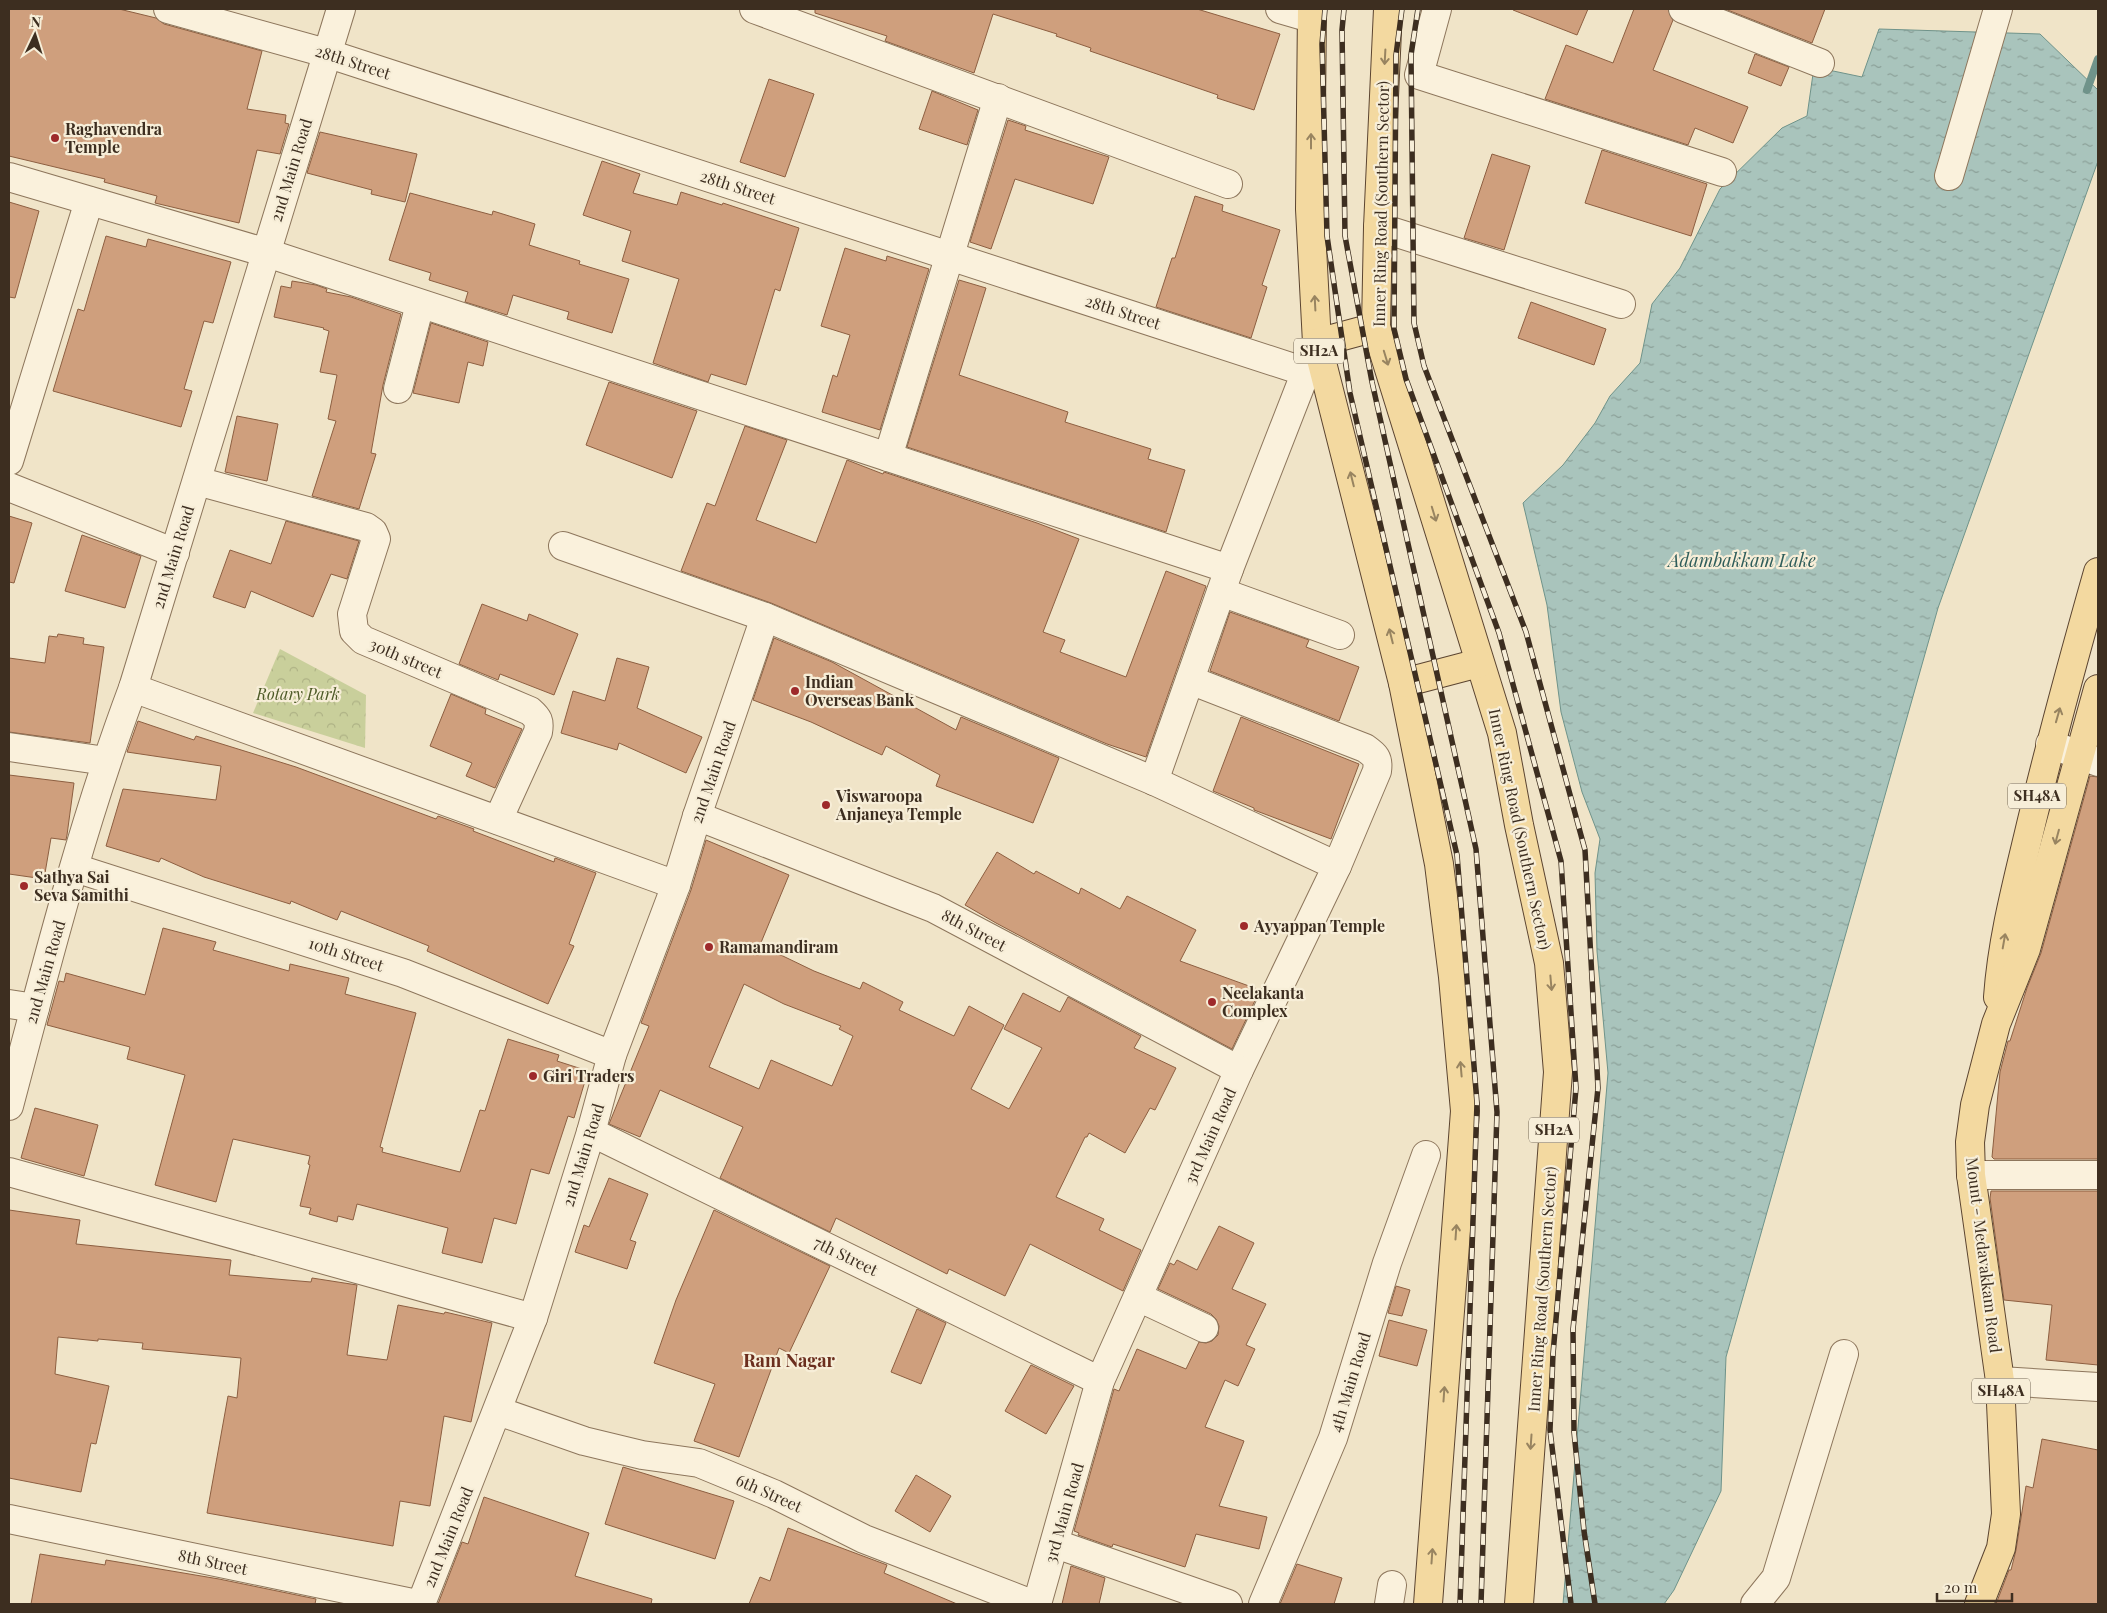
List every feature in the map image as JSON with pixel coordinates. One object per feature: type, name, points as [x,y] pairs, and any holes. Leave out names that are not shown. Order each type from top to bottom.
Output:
[{"type":"main road","name":"Inner Ring Road (Southern Sector)","points":[[1388,9],[1378,227],[1376,327],[1502,733],[1519,825],[1549,963],[1558,1072],[1518,1604]]},
{"type":"main road","name":"SH2A","points":[[1312,14],[1310,209],[1317,343],[1404,683],[1439,864],[1453,977],[1465,1111],[1428,1604]]},
{"type":"main road","points":[[1317,343],[1376,327]]},
{"type":"main road","name":"Mount - Medavakkam Road","points":[[1996,1024],[2001,955],[2007,923],[2050,744],[2098,572]]},
{"type":"main road","points":[[1404,683],[1480,663]]},
{"type":"main road","name":"Mount - Medavakkam Road","points":[[1979,1604],[2001,1548],[2006,1514],[2000,1381],[1971,1175],[1970,1142],[1974,1105],[1996,1024],[2026,949],[2089,759],[2098,689]]},
{"type":"street","name":"28th Street","points":[[168,9],[326,53],[1306,372]]},
{"type":"street","name":"2nd Main Road","points":[[9,1106],[22,1006],[74,868],[106,761],[133,688],[341,9]]},
{"type":"street","points":[[754,9],[1228,184]]},
{"type":"street","points":[[1280,9],[1312,14]]},
{"type":"street","points":[[1437,9],[1419,75],[1722,172]]},
{"type":"street","points":[[1683,9],[1820,63]]},
{"type":"street","points":[[1949,176],[1998,9]]},
{"type":"street","points":[[888,457],[948,255],[998,98]]},
{"type":"street","points":[[9,177],[267,253],[888,457],[1225,580],[1340,635]]},
{"type":"street","points":[[9,461],[17,405],[89,201]]},
{"type":"street","points":[[1378,227],[1622,304]]},
{"type":"street","points":[[398,389],[420,304]]},
{"type":"street","points":[[1154,781],[1225,580],[1317,343]]},
{"type":"street","name":"30th street","points":[[196,480],[366,527],[374,532],[376,539],[352,614],[354,631],[363,640],[530,711],[537,717],[540,723],[538,732],[498,820]]},
{"type":"street","points":[[9,487],[175,552]]},
{"type":"street","points":[[563,546],[765,618],[1154,781],[1337,866]]},
{"type":"street","name":"2nd Main Road","points":[[421,1604],[533,1318],[592,1132],[612,1055],[676,885],[697,816],[765,618]]},
{"type":"street","name":"3rd Main Road","points":[[1037,1604],[1056,1544],[1100,1381],[1240,1070],[1337,866],[1377,771],[1378,761],[1375,755],[1365,748],[1190,680]]},
{"type":"street","points":[[133,688],[676,885]]},
{"type":"street","points":[[2050,744],[2089,759]]},
{"type":"street","points":[[9,747],[106,761]]},
{"type":"street","name":"8th Street","points":[[697,816],[933,908],[1240,1070]]},
{"type":"street","name":"10th Street","points":[[74,868],[403,973],[612,1055]]},
{"type":"street","name":"7th Street","points":[[592,1132],[1100,1381]]},
{"type":"street","name":"4th Main Road","points":[[1263,1604],[1333,1438],[1387,1263],[1426,1155]]},
{"type":"street","points":[[9,1172],[533,1318]]},
{"type":"street","points":[[1971,1175],[2098,1175]]},
{"type":"street","points":[[1138,1297],[1204,1328]]},
{"type":"street","points":[[1756,1604],[1776,1578],[1844,1354]]},
{"type":"street","points":[[2000,1381],[2098,1387]]},
{"type":"street","name":"6th Street","points":[[498,1411],[584,1441],[642,1455],[700,1463],[774,1494],[864,1539],[1032,1604]]},
{"type":"street","name":"8th Street","points":[[9,1519],[417,1604]]},
{"type":"street","points":[[1056,1544],[1228,1604]]},
{"type":"green space","name":"Rotary Park","points":[[280,649],[366,695],[365,748],[253,713]]},
{"type":"water","name":"Adambakkam Lake","points":[[1879,29],[2040,34],[2098,90],[2098,161],[1938,608],[1726,1357],[1721,1491],[1674,1590],[1664,1604],[1563,1604],[1608,1073],[1597,951],[1595,873],[1600,839],[1582,792],[1561,712],[1547,605],[1523,503],[1563,465],[1595,423],[1610,396],[1640,363],[1652,304],[1680,268],[1720,189],[1782,128],[1807,116],[1814,67],[1862,77]]},
{"type":"building","points":[[9,9],[119,9],[156,18],[164,24],[262,51],[247,109],[286,115],[285,123],[289,124],[280,154],[257,150],[239,223],[155,203],[157,196],[104,182],[105,179],[9,156]]},
{"type":"building","points":[[815,9],[1197,9],[1280,34],[1254,110],[1217,98],[1218,95],[1090,51],[1091,48],[1056,36],[1057,34],[993,14],[974,73],[885,41],[887,36],[815,13]]},
{"type":"building","points":[[1513,9],[1588,9],[1577,35]]},
{"type":"building","points":[[1634,9],[1668,9],[1673,20],[1653,70],[1748,107],[1733,143],[1695,128],[1688,145],[1545,99],[1566,45],[1613,63]]},
{"type":"building","points":[[1725,9],[1825,9],[1812,43]]},
{"type":"building","points":[[1755,54],[1789,67],[1781,86],[1748,73]]},
{"type":"building","points":[[769,79],[814,94],[785,177],[740,162]]},
{"type":"building","points":[[932,91],[978,110],[967,145],[919,129]]},
{"type":"building","points":[[1008,120],[1026,126],[1025,130],[1109,157],[1093,204],[1015,179],[991,249],[970,242]]},
{"type":"building","points":[[320,132],[417,154],[405,202],[371,194],[372,190],[307,173]]},
{"type":"building","points":[[1602,150],[1707,184],[1691,236],[1585,203]]},
{"type":"building","points":[[1492,154],[1530,166],[1504,250],[1464,238]]},
{"type":"building","points":[[602,161],[640,174],[633,193],[677,205],[681,192],[722,205],[723,203],[799,228],[780,291],[775,289],[746,385],[711,374],[708,382],[653,363],[679,279],[622,261],[631,231],[583,215]]},
{"type":"building","points":[[410,193],[492,215],[493,211],[535,224],[529,245],[580,261],[579,264],[629,279],[612,333],[567,319],[569,312],[513,295],[507,315],[465,302],[468,292],[429,280],[431,273],[389,260]]},
{"type":"building","points":[[1195,196],[1223,205],[1222,211],[1280,230],[1262,285],[1267,287],[1251,338],[1156,307],[1172,258],[1175,258]]},
{"type":"building","points":[[9,202],[39,211],[15,298],[9,297]]},
{"type":"building","points":[[106,236],[146,247],[148,239],[231,262],[213,323],[204,321],[184,389],[192,391],[181,427],[53,391],[78,309],[84,311]]},
{"type":"building","points":[[845,248],[886,261],[887,256],[929,269],[880,430],[822,412],[833,375],[837,377],[850,335],[821,326]]},
{"type":"building","points":[[959,280],[986,288],[959,375],[1068,412],[1065,422],[1151,449],[1148,459],[1185,470],[1166,532],[907,447]]},
{"type":"building","points":[[292,281],[316,285],[327,289],[326,292],[351,297],[401,314],[383,385],[371,453],[376,454],[359,509],[312,496],[336,421],[328,419],[337,375],[320,372],[329,331],[324,328],[274,317],[281,286],[291,288]]},
{"type":"building","points":[[1531,302],[1606,329],[1594,365],[1518,338]]},
{"type":"building","points":[[431,323],[488,342],[483,366],[468,362],[459,403],[413,393]]},
{"type":"building","points":[[609,382],[697,411],[672,478],[586,445]]},
{"type":"building","points":[[237,416],[278,424],[267,481],[225,472]]},
{"type":"building","points":[[745,426],[787,440],[756,520],[816,543],[847,460],[883,474],[884,472],[1079,539],[1043,632],[1065,640],[1060,652],[1126,677],[1166,571],[1206,586],[1146,757],[1107,744],[771,603],[681,571],[707,503],[715,506]]},
{"type":"building","points":[[9,516],[32,523],[14,583],[9,582]]},
{"type":"building","points":[[286,521],[359,541],[347,579],[331,574],[313,617],[251,591],[245,608],[213,597],[230,550],[271,564]]},
{"type":"building","points":[[82,535],[141,556],[125,608],[65,591]]},
{"type":"building","points":[[482,604],[527,621],[529,614],[578,634],[554,695],[500,674],[498,680],[459,664]]},
{"type":"building","points":[[1230,612],[1309,640],[1306,647],[1359,667],[1339,721],[1210,671]]},
{"type":"building","points":[[58,634],[84,638],[83,644],[104,647],[90,743],[9,732],[9,658],[45,663],[49,636],[57,637]]},
{"type":"building","points":[[774,638],[832,662],[956,730],[961,717],[1059,758],[1033,823],[936,786],[940,775],[886,746],[882,755],[811,722],[753,700]]},
{"type":"building","points":[[617,658],[649,667],[637,708],[702,737],[686,773],[619,743],[617,750],[561,733],[573,691],[605,701]]},
{"type":"building","points":[[451,694],[486,709],[485,714],[522,729],[495,788],[466,776],[472,763],[430,746]]},
{"type":"building","points":[[1241,717],[1359,764],[1331,839],[1254,810],[1254,808],[1213,791]]},
{"type":"building","points":[[138,721],[194,740],[196,736],[296,767],[436,819],[438,816],[474,829],[473,831],[554,862],[555,858],[596,873],[569,944],[574,946],[548,1004],[427,951],[429,946],[341,911],[337,920],[291,901],[290,904],[204,877],[161,858],[159,862],[106,846],[123,789],[216,800],[221,766],[127,752]]},
{"type":"building","points":[[9,775],[74,783],[66,840],[51,838],[44,879],[9,874]]},
{"type":"building","points":[[2090,776],[2098,777],[2098,1159],[1994,1159],[1992,1157],[2000,1072],[2008,1041],[2010,1041],[2027,988],[2041,953]]},
{"type":"building","points":[[706,840],[789,875],[760,945],[814,971],[860,989],[863,982],[903,1002],[899,1010],[954,1036],[969,1006],[1004,1025],[971,1089],[1009,1109],[1042,1048],[1004,1029],[1023,993],[1060,1012],[1068,997],[1141,1036],[1134,1048],[1176,1068],[1155,1110],[1150,1108],[1125,1153],[1089,1133],[1085,1137],[1056,1197],[1104,1219],[1099,1230],[1141,1250],[1123,1291],[1030,1244],[1005,1296],[949,1269],[947,1274],[836,1218],[830,1232],[720,1178],[743,1127],[660,1090],[640,1137],[609,1124],[649,1026],[641,1023],[691,890]],"holes":[[[744,984],[784,1004],[841,1026],[839,1029],[853,1036],[832,1086],[771,1060],[759,1089],[709,1067]]]},
{"type":"building","points":[[997,852],[1034,874],[1036,871],[1079,894],[1081,888],[1120,909],[1127,896],[1196,930],[1180,961],[1260,990],[1232,1049],[965,905]]},
{"type":"building","points":[[163,928],[216,942],[213,950],[289,971],[290,964],[349,978],[345,994],[416,1013],[380,1147],[383,1148],[382,1152],[460,1172],[480,1110],[485,1111],[508,1039],[559,1055],[557,1061],[588,1071],[574,1118],[568,1116],[549,1174],[531,1169],[516,1224],[494,1218],[482,1263],[442,1253],[448,1228],[357,1204],[353,1220],[338,1216],[337,1222],[309,1214],[311,1208],[300,1206],[310,1165],[308,1164],[310,1156],[233,1139],[216,1202],[155,1185],[185,1075],[127,1059],[130,1047],[47,1025],[59,981],[64,982],[66,973],[145,995]]},
{"type":"building","points":[[35,1108],[98,1125],[84,1176],[21,1158]]},
{"type":"building","points":[[609,1178],[648,1194],[630,1240],[636,1242],[627,1269],[575,1252],[584,1225],[589,1227]]},
{"type":"building","points":[[1991,1191],[2098,1191],[2098,1365],[2046,1360],[2052,1305],[2004,1300],[1990,1198]]},
{"type":"building","points":[[9,1210],[80,1220],[76,1244],[231,1260],[229,1275],[311,1282],[312,1278],[357,1285],[347,1355],[387,1360],[398,1305],[444,1314],[445,1312],[492,1323],[471,1422],[444,1416],[430,1506],[400,1501],[393,1546],[207,1513],[228,1396],[237,1398],[241,1358],[142,1349],[143,1343],[98,1339],[98,1341],[58,1337],[55,1374],[109,1386],[96,1444],[91,1443],[81,1492],[9,1478]]},
{"type":"building","points":[[714,1210],[830,1266],[789,1353],[779,1348],[739,1457],[694,1441],[715,1384],[654,1363],[676,1300]]},
{"type":"building","points":[[1219,1226],[1254,1243],[1232,1289],[1266,1304],[1246,1345],[1255,1349],[1238,1386],[1225,1380],[1205,1427],[1244,1441],[1219,1506],[1267,1517],[1259,1549],[1196,1534],[1185,1567],[1113,1544],[1112,1547],[1078,1535],[1079,1533],[1074,1531],[1114,1389],[1119,1391],[1137,1349],[1186,1369],[1199,1342],[1206,1343],[1212,1341],[1218,1335],[1219,1326],[1211,1314],[1158,1289],[1170,1263],[1174,1265],[1177,1260],[1197,1270]]},
{"type":"building","points":[[1396,1286],[1410,1290],[1402,1316],[1388,1313]]},
{"type":"building","points":[[917,1309],[946,1323],[921,1384],[891,1372]]},
{"type":"building","points":[[1389,1320],[1427,1330],[1417,1366],[1379,1356]]},
{"type":"building","points":[[1031,1365],[1074,1386],[1046,1434],[1005,1411]]},
{"type":"building","points":[[2042,1439],[2098,1450],[2098,1604],[1996,1604],[2009,1570],[2011,1570],[2026,1486],[2033,1488]]},
{"type":"building","points":[[623,1467],[734,1501],[715,1559],[605,1524]]},
{"type":"building","points":[[916,1475],[951,1496],[930,1532],[895,1511]]},
{"type":"building","points":[[484,1497],[589,1533],[575,1576],[652,1599],[651,1604],[438,1604],[462,1542],[468,1544]]},
{"type":"building","points":[[788,1528],[887,1565],[884,1573],[957,1604],[749,1604],[760,1577],[770,1581]]},
{"type":"building","points":[[40,1554],[105,1565],[106,1560],[219,1579],[316,1599],[315,1604],[31,1604]]},
{"type":"building","points":[[1297,1564],[1342,1578],[1334,1604],[1280,1604]]},
{"type":"building","points":[[1071,1566],[1105,1578],[1099,1604],[1062,1604]]},
{"type":"waterway","points":[[2087,90],[2098,59]]},
{"type":"railway","points":[[1325,9],[1322,44],[1327,236],[1350,393],[1457,855],[1477,1103],[1460,1604]]},
{"type":"railway","points":[[1344,9],[1342,30],[1345,236],[1372,382],[1476,849],[1497,1112],[1481,1604]]},
{"type":"railway","points":[[1402,9],[1396,55],[1394,329],[1406,379],[1499,633],[1561,861],[1576,1088],[1553,1354],[1550,1430],[1571,1604]]},
{"type":"railway","points":[[1418,9],[1411,55],[1414,323],[1424,366],[1526,632],[1585,850],[1598,1088],[1573,1329],[1574,1432],[1584,1531],[1595,1604]]},
{"type":"place","name":"Raghavendra Temple","points":[[55,138]]},
{"type":"place","name":"Indian Overseas Bank","points":[[795,691]]},
{"type":"place","name":"Viswaroopa Anjaneya Temple","points":[[826,805]]},
{"type":"place","name":"Sathya Sai Seva Samithi","points":[[24,886]]},
{"type":"place","name":"Ayyappan Temple","points":[[1244,926]]},
{"type":"place","name":"Ramamandiram","points":[[709,947]]},
{"type":"place","name":"Neelakanta Complex","points":[[1212,1002]]},
{"type":"place","name":"Giri Traders","points":[[533,1076]]},
{"type":"district","name":"Ram Nagar","points":[[789,1361]]}]
